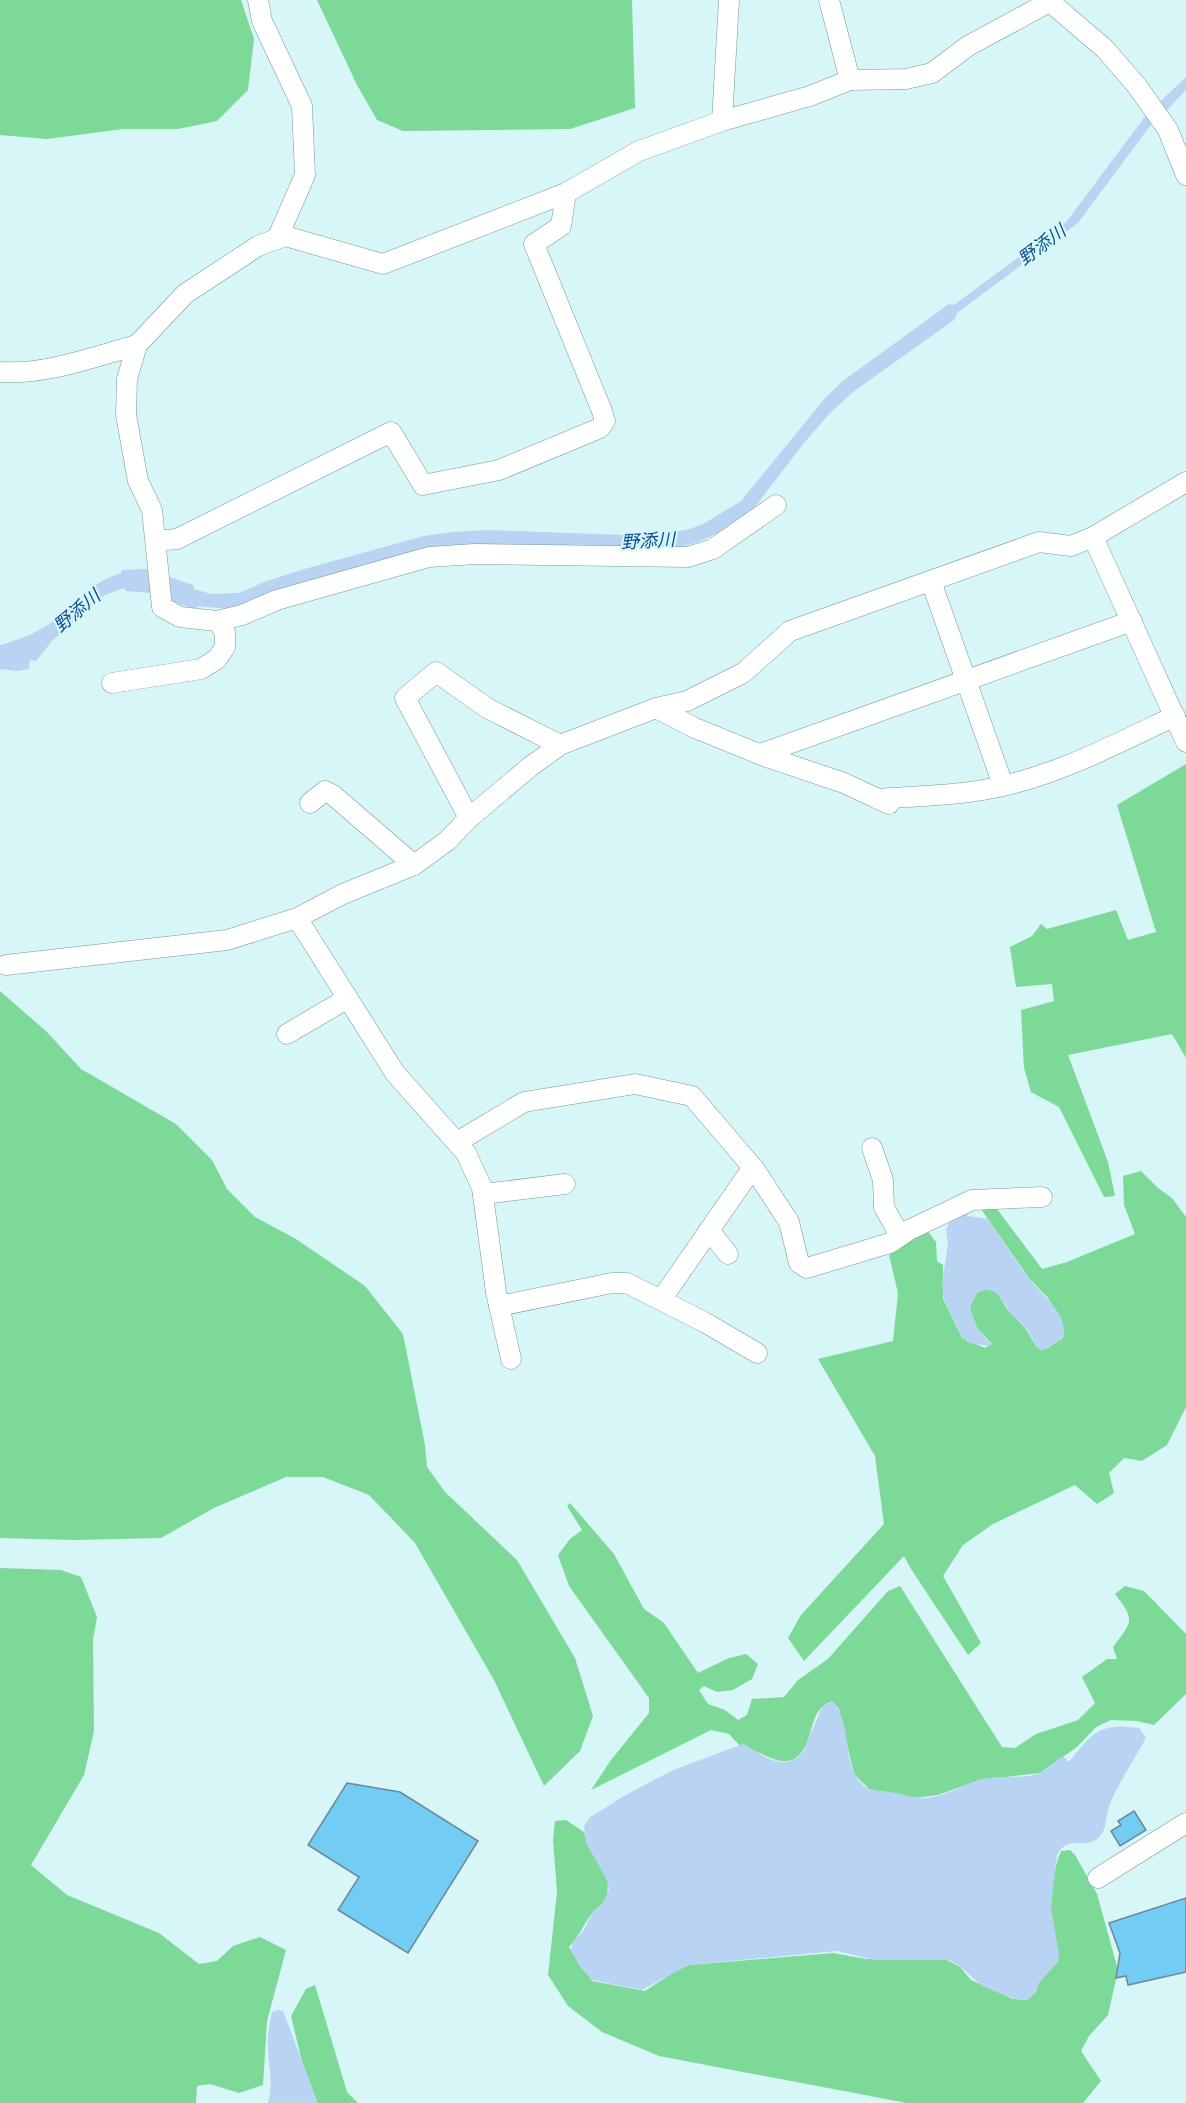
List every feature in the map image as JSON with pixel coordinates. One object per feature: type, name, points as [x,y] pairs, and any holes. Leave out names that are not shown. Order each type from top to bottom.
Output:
[{"type":"street","points":[[258,0],[262,21],[302,106],[304,175],[277,239]]},
{"type":"street","points":[[722,121],[729,0]]},
{"type":"street","points":[[829,0],[850,80]]},
{"type":"street","points":[[776,505],[713,549],[688,558],[475,554],[429,557],[277,600],[243,615],[217,621],[180,617],[162,607],[160,600],[153,510],[138,481],[126,415],[127,379],[137,345],[185,294],[258,246],[285,236],[383,264],[566,193],[639,151],[722,121],[810,96],[850,80],[906,79],[932,73],[968,46],[1051,1],[1105,49],[1137,86],[1168,130],[1186,175]]},
{"type":"street","points":[[156,541],[177,538],[391,432],[423,485],[499,470],[600,428],[605,421],[602,411],[534,244],[561,226],[566,193]]},
{"type":"street","points":[[0,372],[12,373],[64,366],[137,345]]},
{"type":"street","points":[[6,965],[227,940],[297,918],[343,894],[414,865],[447,841],[469,818],[560,745],[656,708],[687,701],[743,673],[790,631],[1039,543],[1071,546],[1093,537],[1185,484]]},
{"type":"street","points":[[1093,537],[1186,742]]},
{"type":"street","points":[[930,581],[1003,785]]},
{"type":"street","points":[[112,683],[201,669],[217,659],[225,647],[225,632],[217,621]]},
{"type":"street","points":[[760,754],[1132,621]]},
{"type":"street","points":[[469,818],[405,698],[436,672],[487,708],[560,745]]},
{"type":"street","points":[[656,708],[695,728],[760,754],[844,783],[884,802],[988,789],[1038,777],[1081,761],[1174,716]]},
{"type":"street","points":[[310,803],[326,790],[414,865]]},
{"type":"street","points":[[297,918],[395,1073],[466,1153],[482,1188],[499,1306],[511,1359]]},
{"type":"street","points":[[287,1034],[348,998]]},
{"type":"street","points":[[457,1142],[524,1102],[635,1084],[692,1096],[753,1167],[789,1222],[799,1263],[807,1268],[890,1243],[972,1200],[1042,1197]]},
{"type":"street","points":[[872,1148],[883,1180],[884,1207],[900,1236]]},
{"type":"street","points":[[661,1300],[753,1167]]},
{"type":"street","points":[[483,1194],[564,1184]]},
{"type":"street","points":[[709,1230],[728,1254]]},
{"type":"street","points":[[499,1306],[612,1283],[627,1283],[758,1353]]},
{"type":"street","points":[[1098,1878],[1186,1823]]},
{"type":"green space","points":[[0,0],[241,0],[254,39],[248,90],[217,121],[178,129],[123,129],[47,139],[0,135]]},
{"type":"green space","points":[[317,0],[632,0],[635,108],[570,129],[403,131],[377,120],[357,85]]},
{"type":"green space","points":[[1186,764],[1186,1058],[1172,1034],[1068,1055],[1108,1162],[1115,1196],[1104,1197],[1059,1107],[1031,1092],[1024,1068],[1021,1010],[1054,1001],[1052,984],[1016,987],[1010,947],[1032,936],[1041,924],[1047,929],[1116,910],[1128,940],[1156,932],[1117,805]]},
{"type":"green space","points":[[0,991],[47,1032],[81,1069],[176,1124],[212,1160],[227,1189],[255,1217],[296,1239],[365,1286],[403,1334],[425,1445],[427,1467],[445,1492],[517,1560],[575,1658],[593,1716],[580,1751],[544,1786],[494,1680],[415,1543],[369,1495],[323,1477],[286,1477],[214,1508],[161,1538],[74,1540],[0,1538]]},
{"type":"green space","points":[[1141,1171],[1172,1198],[1186,1217],[1186,1407],[1167,1445],[1142,1461],[1124,1458],[1109,1473],[1114,1493],[1097,1504],[1075,1485],[993,1524],[963,1545],[943,1576],[981,1643],[968,1655],[904,1556],[804,1661],[788,1638],[801,1615],[884,1524],[875,1456],[818,1359],[893,1341],[898,1293],[889,1255],[926,1229],[936,1242],[937,1261],[943,1265],[943,1298],[962,1338],[985,1348],[992,1344],[977,1328],[970,1310],[975,1293],[986,1289],[997,1292],[1007,1309],[1026,1329],[1036,1346],[1041,1350],[1046,1349],[1063,1338],[1063,1324],[1048,1298],[1029,1278],[981,1209],[994,1205],[1042,1269],[1067,1262],[1135,1234],[1124,1205],[1123,1176]]},
{"type":"green space","points":[[570,1503],[614,1554],[644,1609],[664,1623],[698,1673],[729,1658],[746,1654],[758,1664],[752,1679],[733,1690],[717,1692],[704,1686],[699,1690],[708,1704],[725,1710],[738,1720],[747,1715],[752,1699],[784,1697],[798,1680],[828,1659],[888,1591],[900,1586],[1002,1747],[1015,1748],[1036,1734],[1078,1720],[1095,1703],[1082,1677],[1107,1659],[1117,1659],[1113,1647],[1128,1626],[1129,1616],[1115,1594],[1125,1586],[1144,1591],[1186,1634],[1186,1694],[1154,1725],[1137,1721],[1111,1720],[1096,1727],[1077,1747],[1040,1773],[979,1780],[938,1795],[914,1798],[869,1789],[854,1774],[839,1709],[832,1701],[824,1705],[815,1717],[805,1746],[795,1759],[779,1761],[740,1746],[729,1734],[711,1730],[591,1790],[611,1760],[649,1713],[649,1698],[569,1586],[558,1555],[570,1539],[582,1530],[567,1506]]},
{"type":"green space","points":[[0,1568],[61,1570],[81,1577],[97,1617],[93,1640],[94,1731],[84,1775],[31,1865],[67,1895],[159,1933],[199,1964],[217,1961],[233,1946],[260,1937],[286,1950],[267,2021],[263,2085],[239,2093],[210,2084],[197,2086],[196,2103],[0,2103]]},
{"type":"green space","points":[[566,1820],[584,1832],[608,1882],[607,1901],[589,1917],[569,1947],[592,1981],[645,1991],[689,1965],[833,1953],[866,1959],[947,1960],[960,1967],[971,1980],[1013,1999],[1027,2000],[1036,1992],[1038,1981],[1058,1961],[1051,1918],[1052,1893],[1054,1875],[1061,1851],[1070,1850],[1097,1894],[1118,1970],[1108,2015],[1089,2036],[1081,2051],[1101,2081],[1083,2103],[907,2103],[659,2056],[602,2032],[568,2006],[548,1975],[557,1892],[553,1840],[555,1821]]},
{"type":"green space","points":[[315,1985],[347,2092],[358,2103],[312,2103],[291,2016],[306,1989]]},
{"type":"water","name":"野添川","points":[[1186,77],[1186,90],[1152,123],[1078,223],[957,313],[954,320],[853,392],[830,413],[804,443],[754,508],[723,531],[679,548],[491,546],[228,609],[198,606],[196,610],[150,593],[126,591],[124,588],[105,595],[92,606],[52,641],[36,661],[30,660],[29,669],[17,671],[0,669],[0,645],[46,626],[88,591],[102,581],[121,573],[122,570],[146,569],[193,585],[194,589],[211,594],[240,593],[264,582],[301,570],[424,536],[486,530],[653,536],[690,529],[705,523],[741,501],[826,397],[844,380],[949,304],[954,305],[1067,221],[1147,114]]},
{"type":"water","points":[[960,1202],[968,1216],[988,1219],[1028,1277],[1052,1304],[1064,1327],[1064,1335],[1060,1340],[1041,1350],[998,1294],[989,1289],[978,1292],[970,1307],[976,1327],[991,1344],[990,1346],[969,1343],[962,1337],[944,1299],[942,1284],[948,1243],[946,1230],[949,1223],[960,1217]]},
{"type":"water","points":[[832,1701],[843,1721],[852,1768],[864,1786],[917,1797],[941,1795],[983,1779],[1033,1775],[1042,1772],[1059,1758],[1064,1757],[1069,1762],[1091,1737],[1106,1728],[1139,1728],[1146,1738],[1108,1808],[1105,1827],[1101,1835],[1090,1842],[1067,1845],[1057,1855],[1051,1907],[1059,1955],[1057,1963],[1039,1983],[1035,1993],[1027,2000],[1015,1999],[982,1986],[961,1967],[949,1960],[875,1960],[837,1951],[688,1965],[642,1990],[592,1980],[581,1968],[571,1951],[572,1943],[584,1930],[593,1911],[603,1903],[609,1889],[607,1880],[586,1843],[584,1827],[589,1818],[671,1771],[740,1745],[744,1744],[774,1760],[789,1762],[803,1752],[822,1707]]},
{"type":"water","points":[[283,2011],[318,2103],[268,2103],[271,2081],[268,2032],[272,2012]]},
{"type":"building","points":[[347,1783],[400,1792],[478,1841],[408,1953],[338,1910],[359,1877],[308,1845]]},
{"type":"building","points":[[1134,1811],[1146,1830],[1120,1846],[1111,1831],[1121,1825],[1118,1821]]},
{"type":"building","points":[[1186,1898],[1186,1972],[1128,1985],[1126,1976],[1116,1978],[1120,1953],[1109,1923]]}]
